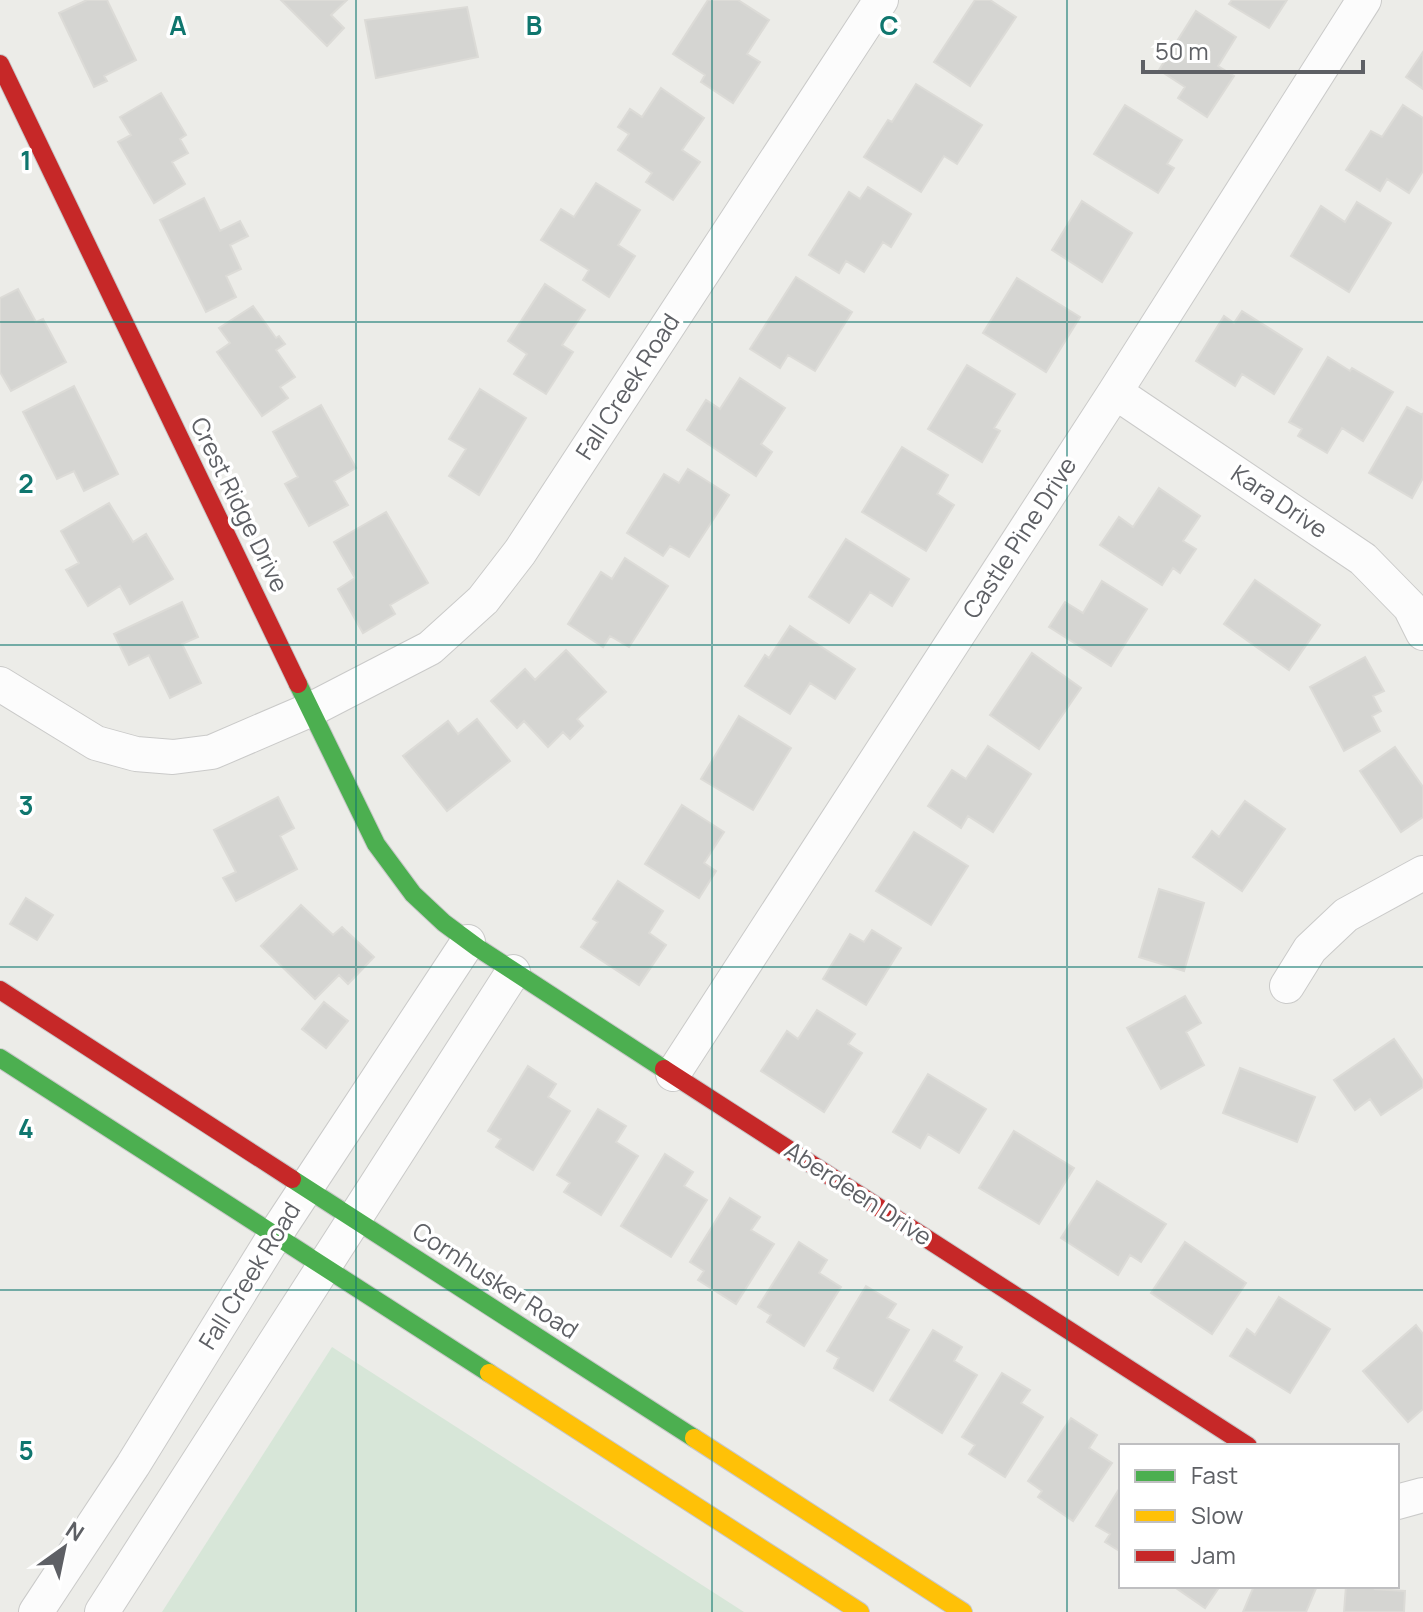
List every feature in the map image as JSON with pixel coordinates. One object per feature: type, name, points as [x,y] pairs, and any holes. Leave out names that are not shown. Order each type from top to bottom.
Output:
[{"type":"main road","name":"Crest Ridge Drive","points":[[0,64],[386,860],[407,887],[468,942]]},
{"type":"main road","name":"Aberdeen Drive","points":[[468,942],[1245,1444]]},
{"type":"main road","name":"Cornhusker Road","points":[[0,990],[963,1612]]},
{"type":"main road","points":[[0,1058],[860,1612]]},
{"type":"street","name":"Fall Creek Road","points":[[312,709],[430,648],[483,600],[520,552],[881,0]]},
{"type":"street","name":"Castle Pine Drive","points":[[673,1074],[1115,392],[1364,0]]},
{"type":"street","name":"Kara Drive","points":[[1115,392],[1363,559],[1410,607],[1423,633]]},
{"type":"street","points":[[0,684],[96,743],[136,754],[160,756],[212,752],[312,709]]},
{"type":"street","points":[[1287,986],[1310,949],[1346,915],[1423,873]]},
{"type":"street","name":"Fall Creek Road","points":[[36,1612],[133,1465],[306,1186],[468,942]]},
{"type":"street","points":[[102,1612],[513,972]]},
{"type":"street","points":[[1399,1501],[1423,1495]]},
{"type":"green space","points":[[332,1347],[744,1612],[162,1612]]},
{"type":"building","points":[[87,0],[107,0],[136,60],[104,76],[107,81],[94,87],[59,13]]},
{"type":"building","points":[[281,0],[347,0],[331,15],[344,28],[327,46]]},
{"type":"building","points":[[708,0],[738,0],[769,20],[747,54],[760,62],[733,103],[701,82],[705,75],[673,54]]},
{"type":"building","points":[[975,0],[990,0],[1016,17],[970,86],[934,62]]},
{"type":"building","points":[[1232,0],[1287,0],[1269,28],[1229,4]]},
{"type":"building","points":[[467,7],[478,57],[376,78],[365,20]]},
{"type":"building","points":[[1196,11],[1236,37],[1218,66],[1234,76],[1207,117],[1178,98],[1185,87],[1159,70]]},
{"type":"building","points":[[1423,52],[1423,89],[1406,77]]},
{"type":"building","points":[[916,84],[982,125],[957,164],[944,156],[921,192],[864,157],[888,120],[892,122]]},
{"type":"building","points":[[661,88],[704,118],[682,150],[700,162],[673,200],[646,182],[652,173],[618,150],[629,134],[618,127],[630,109],[642,117]]},
{"type":"building","points":[[161,93],[186,135],[180,139],[188,153],[172,162],[185,184],[154,203],[118,142],[131,135],[120,117]]},
{"type":"building","points":[[1125,105],[1182,140],[1167,164],[1174,168],[1158,193],[1094,154]]},
{"type":"building","points":[[1403,105],[1423,118],[1423,171],[1409,193],[1387,179],[1380,191],[1346,170],[1371,131],[1382,137]]},
{"type":"building","points":[[596,183],[640,210],[618,245],[635,256],[609,297],[583,280],[589,270],[541,240],[561,209],[574,217]]},
{"type":"building","points":[[868,187],[911,214],[891,247],[883,242],[864,272],[846,261],[839,273],[809,255],[849,192],[860,199]]},
{"type":"building","points":[[204,198],[220,231],[240,221],[248,236],[230,245],[241,269],[226,276],[236,297],[206,312],[160,220]]},
{"type":"building","points":[[1082,201],[1132,233],[1102,282],[1052,250]]},
{"type":"building","points":[[1357,202],[1391,223],[1349,292],[1291,256],[1321,206],[1345,222]]},
{"type":"building","points":[[796,277],[852,312],[815,371],[788,355],[780,368],[750,349]]},
{"type":"building","points":[[1017,278],[1080,317],[1046,372],[983,333]]},
{"type":"building","points":[[545,284],[585,310],[562,345],[573,352],[546,394],[514,374],[527,354],[508,341]]},
{"type":"building","points":[[18,289],[36,322],[43,319],[66,362],[11,391],[0,372],[0,298]]},
{"type":"building","points":[[253,306],[276,338],[279,336],[285,344],[276,350],[295,377],[280,387],[288,398],[262,416],[217,352],[230,343],[219,328]]},
{"type":"building","points":[[1242,311],[1302,349],[1274,394],[1242,374],[1235,386],[1196,361],[1224,316],[1234,323]]},
{"type":"building","points":[[1328,357],[1393,392],[1363,441],[1342,428],[1327,453],[1298,436],[1302,429],[1289,422]]},
{"type":"building","points":[[967,365],[1015,394],[994,428],[1000,431],[982,462],[928,429]]},
{"type":"building","points":[[740,378],[785,408],[761,444],[772,452],[756,476],[687,430],[706,400],[720,409]]},
{"type":"building","points":[[74,386],[118,474],[84,491],[74,471],[57,479],[23,412]]},
{"type":"building","points":[[480,389],[526,418],[479,495],[449,476],[466,449],[449,439]]},
{"type":"building","points":[[321,405],[356,468],[334,481],[348,505],[309,526],[285,484],[298,477],[273,432]]},
{"type":"building","points":[[1407,407],[1423,413],[1423,478],[1412,498],[1369,473]]},
{"type":"building","points":[[902,447],[948,475],[937,494],[954,505],[926,551],[862,512]]},
{"type":"building","points":[[688,469],[729,495],[689,557],[670,546],[663,556],[627,533],[664,474],[679,483]]},
{"type":"building","points":[[1159,488],[1200,516],[1183,541],[1196,549],[1180,573],[1173,568],[1162,585],[1100,545],[1119,517],[1133,527]]},
{"type":"building","points":[[109,503],[133,542],[146,534],[173,579],[130,604],[120,586],[88,606],[66,570],[79,563],[61,531]]},
{"type":"building","points":[[386,512],[428,583],[390,605],[395,614],[363,633],[338,589],[355,578],[334,542]]},
{"type":"building","points":[[846,539],[909,579],[892,606],[870,592],[849,623],[809,597]]},
{"type":"building","points":[[625,558],[668,586],[629,647],[610,636],[603,647],[568,624],[601,572],[612,579]]},
{"type":"building","points":[[1255,580],[1320,625],[1289,670],[1224,624]]},
{"type":"building","points":[[1102,581],[1147,609],[1111,666],[1049,627],[1065,602],[1083,613]]},
{"type":"building","points":[[182,602],[198,637],[182,644],[201,683],[170,698],[149,655],[129,665],[114,634]]},
{"type":"building","points":[[790,626],[855,669],[835,699],[810,683],[790,714],[745,686],[765,655],[769,658]]},
{"type":"building","points":[[566,650],[606,692],[577,719],[583,726],[570,739],[563,732],[548,747],[524,721],[517,728],[491,701],[525,669],[535,680]]},
{"type":"building","points":[[1032,653],[1081,688],[1039,749],[990,715]]},
{"type":"building","points":[[1365,657],[1384,691],[1373,696],[1381,711],[1372,716],[1380,731],[1344,751],[1310,687]]},
{"type":"building","points":[[739,716],[791,748],[753,810],[701,779]]},
{"type":"building","points":[[477,719],[510,761],[447,811],[403,756],[448,721],[458,734]]},
{"type":"building","points":[[988,746],[1031,774],[993,832],[968,816],[961,828],[928,806],[952,770],[966,779]]},
{"type":"building","points":[[1395,747],[1423,787],[1423,817],[1401,832],[1360,771]]},
{"type":"building","points":[[278,797],[294,828],[280,836],[297,869],[236,901],[223,878],[236,872],[214,830]]},
{"type":"building","points":[[1245,801],[1285,829],[1242,891],[1193,857],[1212,831],[1219,837]]},
{"type":"building","points":[[682,805],[724,832],[704,863],[716,871],[699,898],[645,864]]},
{"type":"building","points":[[914,832],[968,866],[931,925],[876,891]]},
{"type":"building","points":[[618,881],[663,911],[649,933],[666,945],[639,985],[581,947],[598,922],[593,919]]},
{"type":"building","points":[[1159,889],[1204,903],[1184,971],[1139,957]]},
{"type":"building","points":[[26,898],[53,915],[37,940],[10,924]]},
{"type":"building","points":[[301,905],[333,935],[342,927],[374,957],[348,984],[339,975],[315,999],[261,946]]},
{"type":"building","points":[[872,930],[901,948],[866,1005],[823,979],[850,934],[864,942]]},
{"type":"building","points":[[1185,996],[1201,1023],[1186,1032],[1204,1065],[1161,1089],[1127,1028]]},
{"type":"building","points":[[324,1002],[348,1021],[326,1048],[302,1029]]},
{"type":"building","points":[[817,1010],[855,1034],[848,1044],[862,1053],[824,1112],[761,1071],[787,1031],[798,1039]]},
{"type":"building","points":[[1394,1039],[1423,1081],[1423,1087],[1381,1115],[1370,1099],[1355,1110],[1334,1080]]},
{"type":"building","points":[[528,1066],[556,1084],[548,1097],[570,1111],[533,1170],[496,1147],[501,1139],[488,1131]]},
{"type":"building","points":[[1240,1068],[1315,1097],[1297,1142],[1223,1113]]},
{"type":"building","points":[[928,1074],[986,1109],[959,1153],[928,1134],[920,1148],[893,1132]]},
{"type":"building","points":[[598,1109],[626,1126],[616,1142],[638,1156],[601,1215],[564,1192],[570,1183],[557,1175]]},
{"type":"building","points":[[1014,1131],[1074,1168],[1039,1224],[979,1188]]},
{"type":"building","points":[[665,1154],[693,1172],[684,1186],[707,1200],[671,1257],[621,1226]]},
{"type":"building","points":[[1097,1181],[1166,1224],[1141,1262],[1130,1255],[1118,1275],[1061,1238]]},
{"type":"building","points":[[730,1198],[760,1217],[751,1230],[774,1244],[736,1304],[698,1280],[704,1271],[690,1262]]},
{"type":"building","points":[[799,1242],[827,1260],[819,1273],[841,1287],[804,1346],[767,1322],[771,1315],[758,1307]]},
{"type":"building","points":[[1185,1242],[1246,1283],[1212,1334],[1151,1293]]},
{"type":"building","points":[[866,1286],[896,1304],[887,1318],[909,1330],[873,1391],[834,1368],[839,1358],[827,1351]]},
{"type":"building","points":[[1279,1297],[1330,1329],[1290,1393],[1230,1356],[1247,1329],[1255,1335]]},
{"type":"building","points":[[1416,1325],[1423,1334],[1423,1409],[1408,1422],[1363,1371]]},
{"type":"building","points":[[933,1330],[962,1347],[954,1361],[977,1375],[942,1433],[890,1400]]},
{"type":"building","points":[[1002,1373],[1030,1390],[1021,1403],[1043,1417],[1005,1477],[969,1454],[975,1445],[962,1437]]},
{"type":"building","points":[[1071,1418],[1097,1435],[1089,1448],[1112,1463],[1073,1521],[1038,1497],[1042,1491],[1028,1481]]},
{"type":"building","points":[[1119,1489],[1119,1551],[1105,1542],[1110,1534],[1096,1526]]},
{"type":"building","points":[[1176,1588],[1219,1588],[1205,1608]]},
{"type":"building","points":[[1253,1588],[1316,1588],[1306,1612],[1243,1612]]},
{"type":"building","points":[[1346,1588],[1405,1591],[1404,1612],[1344,1612]]},
{"type":"traffic: fast","points":[[298,684],[376,844],[413,894],[444,923],[478,948],[664,1069]]},
{"type":"traffic: fast","points":[[0,1058],[489,1373]]},
{"type":"traffic: fast","points":[[292,1179],[694,1438]]},
{"type":"traffic: slow","points":[[489,1373],[860,1612]]},
{"type":"traffic: slow","points":[[694,1438],[963,1612]]},
{"type":"traffic: jam","points":[[0,64],[298,684]]},
{"type":"traffic: jam","points":[[0,990],[292,1179]]},
{"type":"traffic: jam","points":[[664,1069],[1245,1444]]}]
